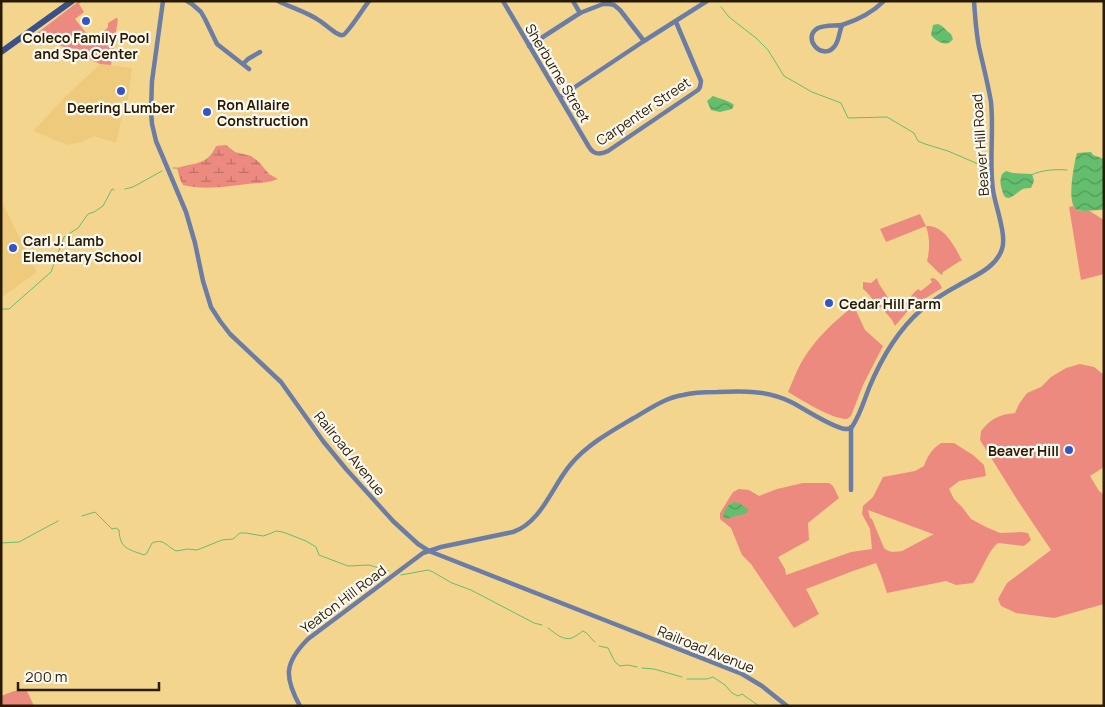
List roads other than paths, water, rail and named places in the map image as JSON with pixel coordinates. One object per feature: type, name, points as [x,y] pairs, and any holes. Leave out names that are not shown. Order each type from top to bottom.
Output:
[{"type":"main road","points":[[1,52],[72,1]]},
{"type":"street","name":"Railroad Avenue","points":[[163,1],[152,81],[150,111],[156,141],[186,212],[206,295],[220,322],[230,334],[281,382],[346,469],[393,521],[428,551],[742,674],[762,686],[787,706]]},
{"type":"street","points":[[187,1],[196,7],[205,19],[217,44],[249,69]]},
{"type":"street","points":[[278,1],[309,14],[338,35],[342,35],[349,29],[369,1]]},
{"type":"street","name":"Sherburne Street","points":[[503,1],[590,149],[596,154]]},
{"type":"street","points":[[573,1],[580,14]]},
{"type":"street","points":[[842,25],[837,43],[832,49],[824,52],[815,48],[812,40],[816,29],[825,26],[842,25],[863,17],[884,1]]},
{"type":"street","name":"Beaver Hill Road","points":[[851,427],[855,423],[874,377],[886,354],[910,320],[925,306],[992,265],[1000,255],[1003,247],[1003,237],[991,176],[992,129],[990,100],[977,35],[974,1]]},
{"type":"street","points":[[560,97],[705,2]]},
{"type":"street","points":[[529,46],[580,14],[603,4],[614,6],[624,14],[644,41]]},
{"type":"street","name":"Carpenter Street","points":[[596,154],[608,151],[698,90],[701,84],[699,77],[676,22]]},
{"type":"street","points":[[243,64],[260,52]]},
{"type":"street","points":[[428,551],[524,528],[536,516],[571,463],[586,449],[605,435],[668,399],[694,393],[760,392],[785,399],[846,429],[851,427],[851,490]]},
{"type":"street","name":"Yeaton Hill Road","points":[[300,706],[288,677],[290,663],[298,650],[320,629],[416,557],[428,551]]},
{"type":"water","points":[[938,24],[951,34],[953,39],[951,42],[942,43],[931,35],[933,25]]},
{"type":"water","points":[[713,96],[732,103],[734,105],[732,109],[720,112],[711,110],[707,101]]},
{"type":"water","points":[[1091,152],[1093,155],[1104,159],[1104,208],[1101,210],[1079,211],[1074,206],[1071,192],[1077,153]]},
{"type":"water","points":[[1006,171],[1032,174],[1034,181],[1031,188],[1023,189],[1009,198],[1006,197],[1002,190],[1001,182],[1002,174]]},
{"type":"water","points":[[734,502],[748,509],[747,513],[726,519],[723,517],[724,512]]},
{"type":"waterway","points":[[721,7],[729,17],[768,50],[784,76],[812,92],[841,103],[848,118],[887,117],[914,133],[918,141],[948,151],[985,167]]},
{"type":"waterway","points":[[1031,175],[1049,170],[1067,170]]},
{"type":"waterway","points":[[125,189],[133,187],[162,171]]},
{"type":"waterway","points":[[1,309],[9,309],[51,272],[64,237],[78,228],[88,214],[103,206],[112,189],[114,190]]},
{"type":"waterway","points":[[82,516],[95,512],[112,529],[116,528],[119,530],[123,545],[144,555],[152,543],[159,541],[176,551],[197,550],[222,540],[233,539],[240,533],[263,536],[276,531],[306,541],[316,547],[319,555],[348,566],[369,565],[389,571]]},
{"type":"waterway","points":[[1,543],[19,542],[58,521]]},
{"type":"waterway","points":[[401,575],[428,570],[534,623],[542,625]]},
{"type":"waterway","points":[[548,628],[559,636],[569,639],[583,631],[595,642]]},
{"type":"waterway","points":[[599,646],[608,648],[615,662],[620,666],[637,667]]},
{"type":"waterway","points":[[642,668],[654,669],[682,677]]},
{"type":"waterway","points":[[687,679],[707,679],[713,677],[725,685],[732,693],[738,696],[742,694],[759,706]]},
{"type":"place","name":"Coleco Family Pool and Spa Center","points":[[86,21]]},
{"type":"place","name":"Deering Lumber","points":[[121,91]]},
{"type":"place","name":"Ron Allaire Construction","points":[[207,112]]},
{"type":"place","name":"Carl J. Lamb Elemetary School","points":[[13,248]]},
{"type":"place","name":"Cedar Hill Farm","points":[[829,303]]},
{"type":"place","name":"Beaver Hill","points":[[1069,450]]}]
